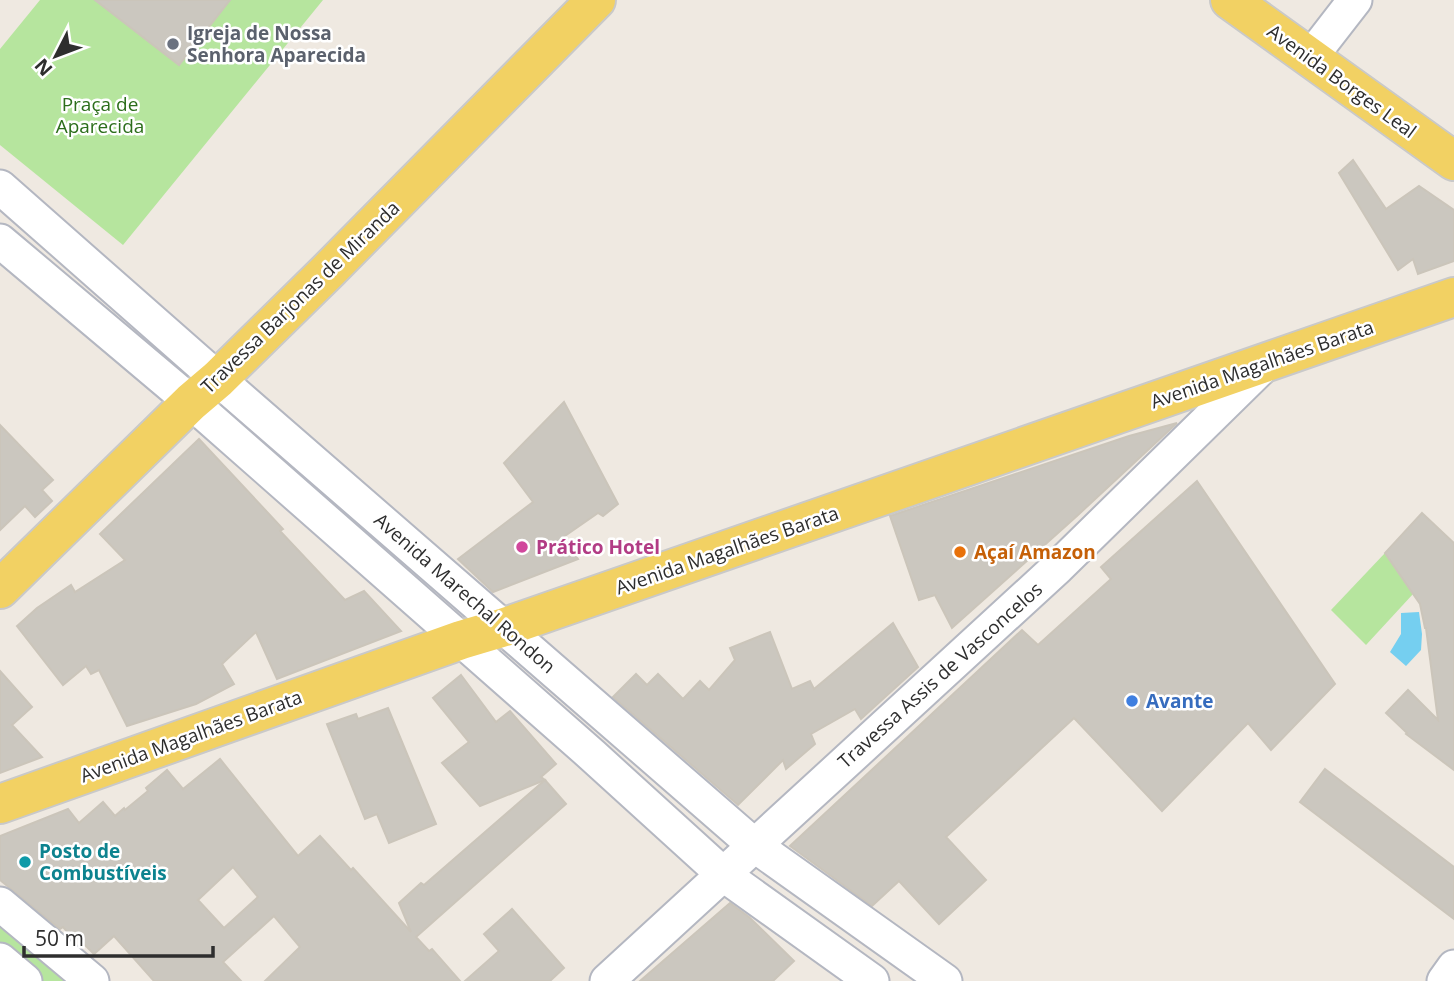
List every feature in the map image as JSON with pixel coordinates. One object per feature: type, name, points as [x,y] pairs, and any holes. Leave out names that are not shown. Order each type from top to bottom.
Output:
[{"type":"main road","name":"Travessa Barjonas de Miranda","points":[[0,589],[358,241],[596,0]]},
{"type":"main road","name":"Avenida Borges Leal","points":[[1230,0],[1454,161]]},
{"type":"main road","name":"Avenida Magalhães Barata","points":[[0,804],[461,640],[1454,297]]},
{"type":"street","points":[[1310,58],[1355,0]]},
{"type":"street","name":"Avenida Marechal Rondon","points":[[0,187],[86,263],[204,391],[461,640],[724,875],[872,981]]},
{"type":"street","name":"Avenida Marechal Rondon","points":[[0,241],[61,294],[204,391],[505,627],[754,845],[945,981]]},
{"type":"street","points":[[61,294],[86,263]]},
{"type":"street","name":"Travessa Assis de Vasconcelos","points":[[607,981],[1058,567],[1268,362]]},
{"type":"street","points":[[0,904],[92,981]]},
{"type":"street","points":[[0,960],[25,981]]},
{"type":"street","points":[[1444,981],[1454,967]]},
{"type":"green space","name":"Praça de Aparecida","points":[[40,0],[95,0],[179,65],[230,0],[323,0],[123,245],[0,145],[0,49]]},
{"type":"green space","points":[[1385,553],[1413,594],[1366,645],[1331,610]]},
{"type":"green space","points":[[0,914],[80,981],[36,981],[0,950]]},
{"type":"water","points":[[1419,612],[1421,650],[1406,666],[1390,652],[1401,634],[1401,613]]},
{"type":"building","name":"Igreja de Nossa Senhora Aparecida","points":[[95,0],[230,0],[179,65]]},
{"type":"building","points":[[1353,160],[1386,209],[1419,186],[1454,210],[1454,261],[1418,274],[1413,259],[1398,270],[1339,173]]},
{"type":"building","points":[[564,402],[618,504],[603,516],[598,513],[562,538],[578,559],[493,592],[458,559],[533,502],[504,463]]},
{"type":"building","points":[[1177,423],[952,628],[935,595],[919,600],[890,516],[1129,436]]},
{"type":"building","points":[[0,425],[53,480],[42,490],[52,501],[35,517],[25,506],[0,530]]},
{"type":"building","points":[[199,439],[345,600],[364,591],[401,631],[277,679],[256,632],[222,664],[234,684],[196,704],[127,726],[99,670],[91,674],[86,666],[63,685],[17,626],[37,608],[71,585],[75,592],[125,560],[100,534]]},
{"type":"building","name":"Avante","points":[[1197,481],[1335,684],[1271,750],[1248,723],[1162,811],[1074,718],[946,837],[986,880],[939,924],[899,881],[872,906],[790,846],[1022,630],[1038,645],[1111,579],[1101,567]]},
{"type":"building","points":[[1422,513],[1454,543],[1454,770],[1406,734],[1386,713],[1408,690],[1438,720],[1426,628],[1420,604],[1385,553]]},
{"type":"building","points":[[893,623],[918,667],[861,719],[855,709],[811,734],[815,744],[786,769],[783,760],[738,805],[613,697],[636,674],[647,685],[658,674],[683,699],[700,681],[709,690],[735,660],[730,648],[770,632],[792,689],[810,681],[814,689]]},
{"type":"building","points":[[0,671],[32,707],[12,725],[42,757],[0,773]]},
{"type":"building","points":[[461,675],[496,722],[510,711],[556,764],[541,777],[545,780],[480,806],[442,763],[469,742],[433,698]]},
{"type":"building","points":[[388,708],[436,824],[389,843],[377,814],[365,819],[327,724],[356,714],[358,719]]},
{"type":"building","points":[[220,759],[298,856],[320,836],[411,932],[399,903],[421,883],[424,885],[545,780],[566,804],[416,937],[429,951],[432,949],[460,981],[265,981],[300,947],[274,916],[223,962],[241,981],[154,981],[114,936],[94,954],[73,933],[71,936],[63,927],[60,929],[0,880],[0,836],[68,809],[79,823],[103,802],[115,816],[148,791],[146,788],[167,770],[183,789]],"holes":[[[233,867],[258,897],[224,928],[198,900]]]},
{"type":"building","points":[[1325,769],[1454,867],[1454,919],[1300,802]]},
{"type":"building","points":[[730,903],[749,917],[794,961],[773,981],[640,981]]},
{"type":"building","points":[[512,909],[564,968],[550,981],[465,981],[499,951],[484,934]]},
{"type":"place","name":"Igreja de Nossa Senhora Aparecida","points":[[173,44]]},
{"type":"place","name":"Prático Hotel","points":[[522,547]]},
{"type":"place","name":"Açaí Amazon","points":[[960,552]]},
{"type":"place","name":"Avante","points":[[1132,701]]},
{"type":"place","name":"Posto de Combustíveis","points":[[25,862]]}]
